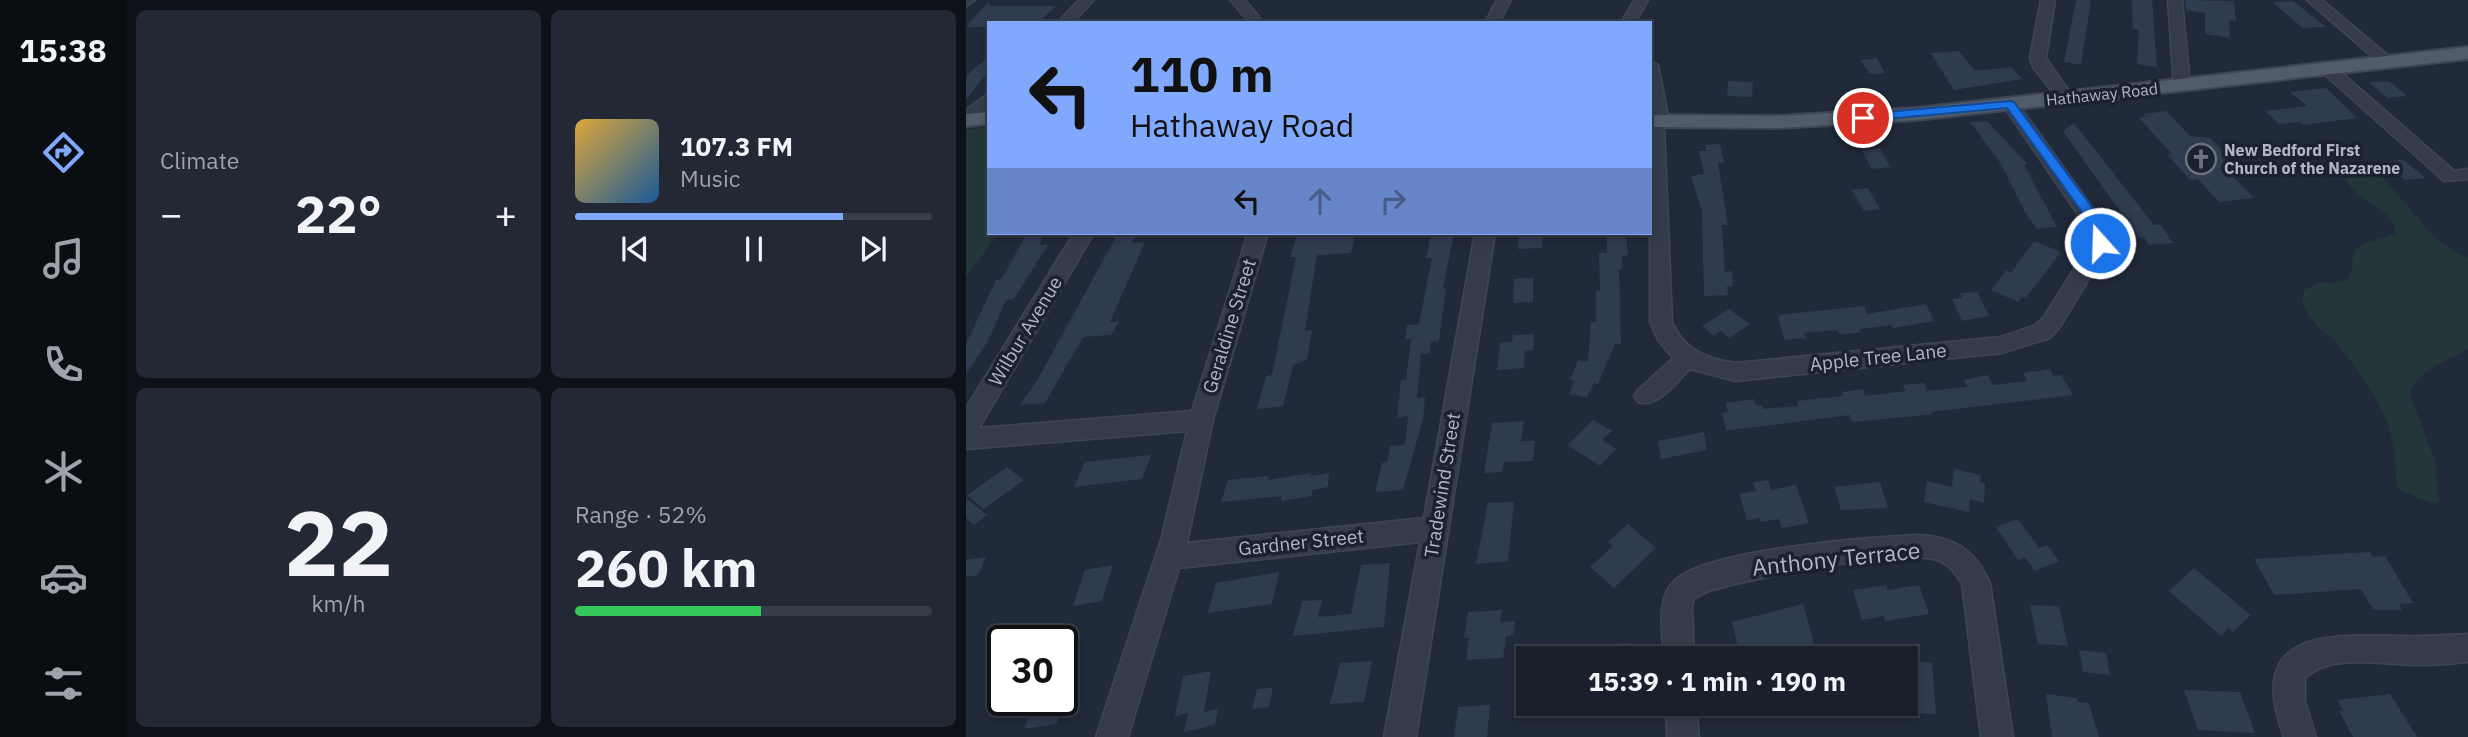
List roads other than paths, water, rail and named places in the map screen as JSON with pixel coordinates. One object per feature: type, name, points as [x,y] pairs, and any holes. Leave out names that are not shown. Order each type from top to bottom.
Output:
[{"type":"main road","name":"Hathaway Road","points":[[1656,121],[1797,121],[2010,104],[2329,70],[2468,52]]},
{"type":"main road","points":[[966,120],[987,118]]},
{"type":"street","points":[[1066,21],[1087,0]]},
{"type":"street","points":[[1238,0],[1254,21]]},
{"type":"street","points":[[1493,21],[1504,0]]},
{"type":"street","points":[[1629,21],[1641,0]]},
{"type":"street","points":[[1641,0],[1645,21]]},
{"type":"street","points":[[2048,0],[2038,58],[2041,67],[2066,98]]},
{"type":"street","points":[[2175,0],[2182,86]]},
{"type":"street","points":[[2314,0],[2386,62]]},
{"type":"street","points":[[2329,70],[2459,176]]},
{"type":"street","points":[[1646,396],[1687,358],[1674,347],[1661,322],[1656,121],[1652,84]]},
{"type":"street","points":[[966,120],[987,100]]},
{"type":"street","name":"Apple Tree Lane","points":[[1687,358],[1700,365],[1736,372],[2001,345],[2042,332],[2052,322],[2100,243],[2100,232],[2010,104]]},
{"type":"street","name":"Wilbur Avenue","points":[[966,429],[1083,235]]},
{"type":"street","name":"Geraldine Street","points":[[1112,737],[1167,556],[1196,449],[1201,420],[1257,235]]},
{"type":"street","name":"Tradewind Street","points":[[1400,737],[1485,235]]},
{"type":"street","points":[[966,439],[1201,420]]},
{"type":"street","name":"Gardner Street","points":[[1167,556],[1436,528]]},
{"type":"street","name":"Anthony Terrace","points":[[1678,646],[1680,597],[1684,589],[1699,579],[1727,570],[1898,547],[1938,548],[1963,562],[1976,583],[1997,737]]},
{"type":"street","points":[[2300,737],[2290,690],[2290,677],[2298,663],[2314,655],[2345,649],[2420,651],[2468,648]]},
{"type":"street","points":[[1682,716],[1683,737]]},
{"type":"place","name":"New Bedford First Church of the Nazarene","points":[[2201,159]]}]
